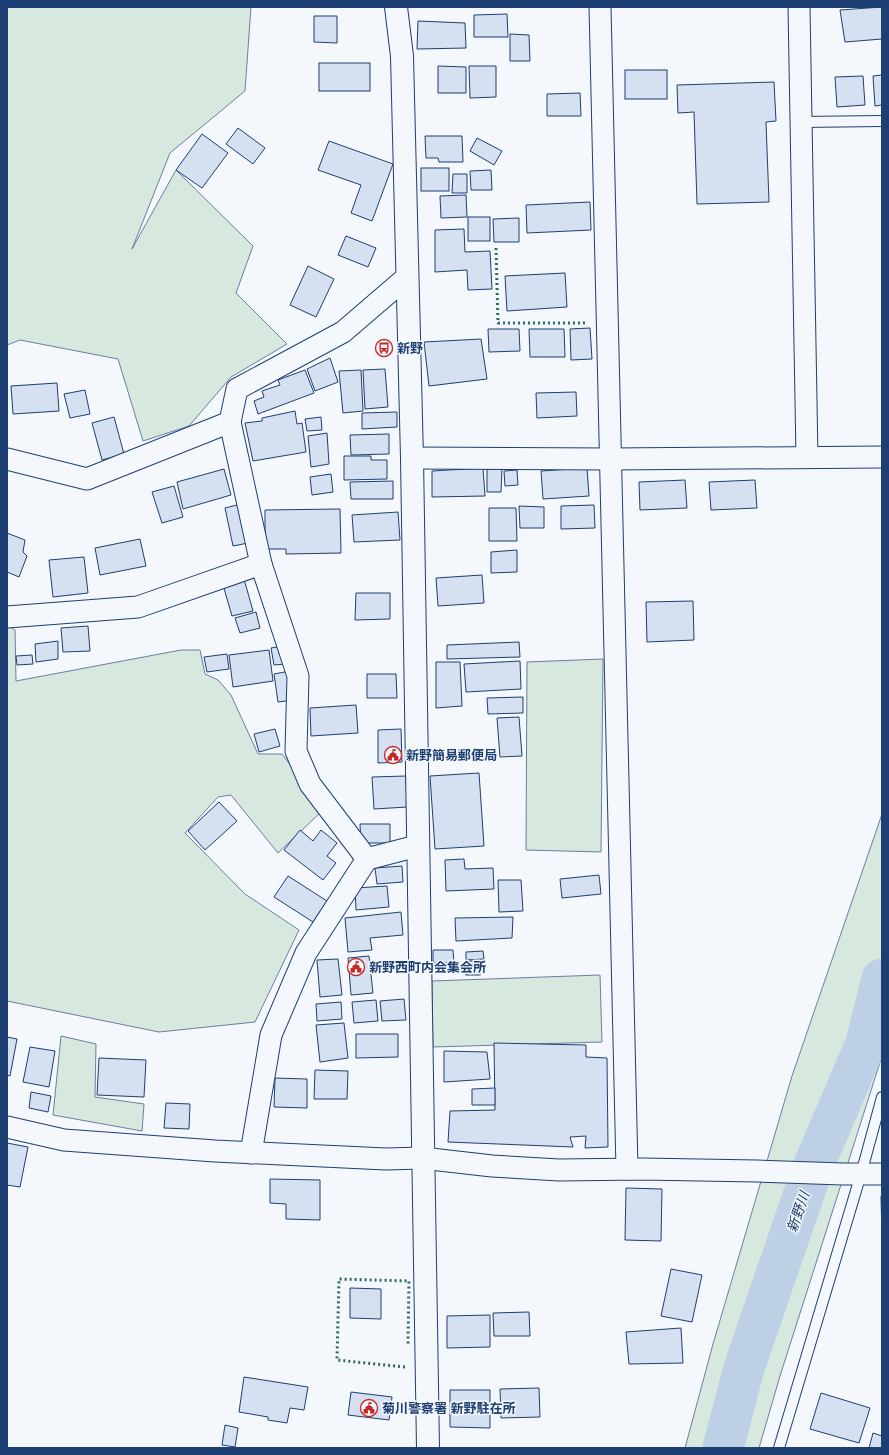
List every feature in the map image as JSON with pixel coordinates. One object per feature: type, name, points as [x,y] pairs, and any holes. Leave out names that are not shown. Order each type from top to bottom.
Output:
[{"type":"street","points":[[396,7],[402,56],[412,458],[422,1158],[428,1448]]},
{"type":"street","points":[[600,7],[628,1169]]},
{"type":"street","points":[[799,7],[807,457]]},
{"type":"street","points":[[367,860],[310,784],[296,751],[298,676],[261,564],[230,422],[237,389],[343,332],[407,277]]},
{"type":"street","points":[[7,459],[88,479],[230,422]]},
{"type":"street","points":[[412,458],[610,459],[882,457]]},
{"type":"street","points":[[7,617],[138,607],[261,564]]},
{"type":"street","points":[[251,1152],[271,1035],[306,953],[367,860],[417,846]]},
{"type":"street","points":[[7,1127],[64,1140],[386,1159],[422,1158],[492,1166],[559,1170],[628,1169],[882,1174]]},
{"type":"lane","points":[[801,122],[882,121]]},
{"type":"lane","points":[[779,1448],[852,1174],[882,1097]]},
{"type":"shaded area","points":[[7,7],[251,7],[245,91],[170,153],[132,249],[176,170],[253,246],[236,293],[287,344],[231,377],[189,426],[143,441],[118,359],[20,340],[7,345]]},
{"type":"shaded area","points":[[7,625],[15,630],[16,681],[181,650],[200,650],[205,674],[218,680],[231,695],[258,754],[282,754],[324,809],[278,853],[231,795],[218,797],[185,833],[245,894],[299,930],[255,1022],[159,1032],[7,1001]]},
{"type":"shaded area","points":[[603,659],[601,852],[526,850],[527,662]]},
{"type":"shaded area","points":[[882,814],[882,1056],[780,1376],[759,1448],[685,1448],[713,1344],[792,1076]]},
{"type":"shaded area","points":[[600,975],[602,1042],[433,1047],[432,981]]},
{"type":"shaded area","points":[[61,1036],[96,1044],[95,1097],[144,1104],[142,1131],[53,1115]]},
{"type":"building","points":[[882,7],[882,39],[845,42],[840,10]]},
{"type":"building","points":[[507,14],[508,37],[474,37],[474,15]]},
{"type":"building","points":[[314,16],[337,16],[337,43],[314,42]]},
{"type":"building","points":[[418,21],[465,23],[466,48],[417,49]]},
{"type":"building","points":[[510,34],[529,35],[530,61],[510,61]]},
{"type":"building","points":[[319,63],[370,63],[370,91],[319,91]]},
{"type":"building","points":[[438,66],[466,67],[466,93],[438,93]]},
{"type":"building","points":[[469,66],[496,66],[496,97],[470,98]]},
{"type":"building","points":[[625,70],[667,70],[667,99],[625,99]]},
{"type":"building","points":[[882,75],[882,105],[875,106],[873,76]]},
{"type":"building","points":[[863,76],[865,105],[837,107],[835,77]]},
{"type":"building","points":[[774,82],[776,121],[766,122],[769,202],[697,204],[694,112],[678,113],[677,85]]},
{"type":"building","points":[[580,93],[581,116],[547,116],[547,94]]},
{"type":"building","points":[[238,128],[265,148],[253,164],[226,144]]},
{"type":"building","points":[[202,134],[228,153],[202,188],[176,170]]},
{"type":"building","points":[[425,136],[462,136],[463,162],[439,162],[438,158],[426,158]]},
{"type":"building","points":[[477,138],[502,151],[494,165],[470,151]]},
{"type":"building","points":[[329,141],[393,164],[372,221],[351,213],[361,185],[318,170]]},
{"type":"building","points":[[421,168],[449,168],[449,191],[421,191]]},
{"type":"building","points":[[491,170],[492,190],[471,190],[470,171]]},
{"type":"building","points":[[453,174],[467,174],[467,193],[452,193]]},
{"type":"building","points":[[466,195],[467,217],[441,218],[440,196]]},
{"type":"building","points":[[590,202],[591,230],[527,233],[526,205]]},
{"type":"building","points":[[468,217],[490,217],[490,241],[468,241]]},
{"type":"building","points":[[519,218],[519,242],[494,242],[493,219]]},
{"type":"building","points":[[464,229],[465,252],[490,251],[492,289],[468,290],[467,270],[435,272],[435,230]]},
{"type":"building","points":[[346,236],[376,248],[368,267],[338,255]]},
{"type":"building","points":[[308,266],[334,279],[316,317],[290,305]]},
{"type":"building","points":[[565,273],[567,307],[507,311],[505,276]]},
{"type":"building","points":[[590,328],[592,359],[571,360],[570,329]]},
{"type":"building","points":[[488,329],[519,329],[520,351],[489,352]]},
{"type":"building","points":[[529,329],[564,329],[565,357],[530,357]]},
{"type":"building","points":[[481,339],[487,379],[429,386],[424,342]]},
{"type":"building","points":[[330,358],[338,382],[315,391],[307,369]]},
{"type":"building","points":[[385,369],[388,407],[365,409],[363,370]]},
{"type":"building","points":[[305,370],[314,393],[258,414],[254,401],[264,397],[262,391],[280,385],[278,380]]},
{"type":"building","points":[[361,370],[363,411],[343,413],[339,371]]},
{"type":"building","points":[[57,383],[59,411],[13,414],[11,386]]},
{"type":"building","points":[[85,390],[90,414],[70,418],[64,394]]},
{"type":"building","points":[[576,392],[577,416],[537,418],[536,393]]},
{"type":"building","points":[[295,411],[297,424],[302,423],[306,452],[253,461],[245,423],[262,421],[262,418]]},
{"type":"building","points":[[397,412],[397,427],[362,429],[362,413]]},
{"type":"building","points":[[114,417],[124,454],[102,460],[92,423]]},
{"type":"building","points":[[321,417],[322,430],[307,431],[305,419]]},
{"type":"building","points":[[327,433],[329,464],[311,467],[308,436]]},
{"type":"building","points":[[389,434],[389,454],[351,455],[350,435]]},
{"type":"building","points":[[344,456],[371,456],[371,460],[387,460],[387,479],[344,480]]},
{"type":"building","points":[[483,468],[485,496],[432,497],[432,471]]},
{"type":"building","points":[[502,468],[501,492],[487,492],[487,469]]},
{"type":"building","points":[[587,468],[589,496],[543,499],[541,471]]},
{"type":"building","points":[[224,469],[231,495],[183,509],[177,482]]},
{"type":"building","points":[[517,470],[518,485],[505,486],[504,471]]},
{"type":"building","points":[[331,474],[333,492],[312,495],[310,477]]},
{"type":"building","points":[[685,480],[687,508],[640,510],[639,482]]},
{"type":"building","points":[[755,480],[757,508],[711,510],[709,482]]},
{"type":"building","points":[[393,481],[393,499],[351,499],[350,482]]},
{"type":"building","points":[[174,486],[183,517],[162,523],[152,492]]},
{"type":"building","points":[[245,503],[253,542],[233,546],[225,508]]},
{"type":"building","points":[[594,505],[595,528],[561,529],[561,506]]},
{"type":"building","points":[[519,506],[544,507],[544,528],[520,528]]},
{"type":"building","points":[[489,508],[516,508],[517,541],[489,541]]},
{"type":"building","points":[[340,509],[341,553],[286,554],[286,549],[265,549],[265,510]]},
{"type":"building","points":[[398,512],[400,540],[354,542],[352,515]]},
{"type":"building","points":[[7,533],[25,540],[23,552],[27,556],[19,577],[7,572]]},
{"type":"building","points":[[140,539],[146,566],[100,575],[95,548]]},
{"type":"building","points":[[517,550],[517,572],[491,573],[491,552]]},
{"type":"building","points":[[84,557],[88,593],[53,597],[49,560]]},
{"type":"building","points":[[482,575],[484,603],[438,606],[436,578]]},
{"type":"building","points":[[244,579],[253,611],[232,616],[223,585]]},
{"type":"building","points":[[356,593],[390,593],[390,619],[355,620]]},
{"type":"building","points":[[693,601],[694,640],[647,642],[646,602]]},
{"type":"building","points":[[256,612],[260,628],[240,633],[235,618]]},
{"type":"building","points":[[88,626],[90,651],[63,652],[61,628]]},
{"type":"building","points":[[58,641],[58,659],[36,662],[35,644]]},
{"type":"building","points":[[519,642],[520,657],[447,659],[447,645]]},
{"type":"building","points":[[282,646],[285,664],[274,665],[271,648]]},
{"type":"building","points":[[269,650],[273,681],[233,687],[229,655]]},
{"type":"building","points":[[227,654],[229,669],[207,672],[204,657]]},
{"type":"building","points":[[32,655],[33,664],[17,665],[16,656]]},
{"type":"building","points":[[520,661],[521,689],[466,692],[464,664]]},
{"type":"building","points":[[436,662],[460,662],[462,706],[436,708]]},
{"type":"building","points":[[290,671],[293,700],[278,702],[274,674]]},
{"type":"building","points":[[367,674],[396,674],[397,698],[367,698]]},
{"type":"building","points":[[523,697],[523,713],[488,714],[487,698]]},
{"type":"building","points":[[356,705],[358,733],[311,736],[310,708]]},
{"type":"building","points":[[519,717],[522,756],[500,757],[497,718]]},
{"type":"building","points":[[275,729],[280,746],[259,752],[254,734]]},
{"type":"building","points":[[401,729],[402,762],[378,763],[378,730]]},
{"type":"building","points":[[479,773],[484,846],[435,849],[430,776]]},
{"type":"building","points":[[406,776],[407,807],[374,809],[372,777]]},
{"type":"building","points":[[219,802],[237,821],[205,850],[188,831]]},
{"type":"building","points":[[360,824],[390,824],[390,843],[361,843]]},
{"type":"building","points":[[300,830],[313,841],[321,830],[337,843],[327,856],[336,863],[323,880],[284,850]]},
{"type":"building","points":[[464,859],[465,869],[493,868],[494,889],[446,891],[445,860]]},
{"type":"building","points":[[402,866],[403,882],[377,884],[375,868]]},
{"type":"building","points":[[599,875],[601,894],[562,898],[560,879]]},
{"type":"building","points":[[288,876],[327,901],[313,922],[274,897]]},
{"type":"building","points":[[498,880],[521,880],[523,911],[499,912]]},
{"type":"building","points":[[387,886],[389,907],[356,910],[355,888]]},
{"type":"building","points":[[401,912],[403,935],[370,938],[372,950],[348,952],[345,918]]},
{"type":"building","points":[[513,917],[512,938],[456,941],[455,918]]},
{"type":"building","points":[[433,950],[453,950],[454,963],[433,963]]},
{"type":"building","points":[[483,951],[484,959],[466,960],[466,952]]},
{"type":"building","points":[[369,956],[373,993],[351,995],[348,958]]},
{"type":"building","points":[[338,959],[342,995],[320,997],[317,960]]},
{"type":"building","points":[[466,961],[480,961],[480,975],[466,975]]},
{"type":"building","points":[[404,999],[406,1020],[382,1021],[380,1001]]},
{"type":"building","points":[[376,1000],[378,1021],[354,1023],[352,1002]]},
{"type":"building","points":[[341,1002],[342,1019],[317,1021],[316,1004]]},
{"type":"building","points":[[344,1023],[348,1058],[320,1062],[316,1025]]},
{"type":"building","points":[[356,1034],[398,1034],[398,1057],[356,1058]]},
{"type":"building","points":[[7,1037],[17,1039],[10,1076],[7,1075]]},
{"type":"building","points":[[494,1043],[586,1045],[586,1057],[607,1058],[608,1147],[585,1148],[586,1136],[570,1137],[573,1147],[448,1142],[450,1111],[495,1110]]},
{"type":"building","points":[[30,1047],[55,1051],[49,1087],[23,1082]]},
{"type":"building","points":[[444,1051],[487,1052],[490,1079],[444,1082]]},
{"type":"building","points":[[99,1058],[146,1060],[144,1097],[97,1095]]},
{"type":"building","points":[[315,1070],[348,1071],[347,1099],[314,1099]]},
{"type":"building","points":[[275,1078],[307,1079],[307,1108],[274,1107]]},
{"type":"building","points":[[495,1088],[495,1105],[472,1105],[472,1089]]},
{"type":"building","points":[[31,1092],[51,1096],[48,1112],[29,1108]]},
{"type":"building","points":[[166,1103],[190,1104],[189,1129],[164,1128]]},
{"type":"building","points":[[7,1143],[28,1147],[20,1187],[7,1185]]},
{"type":"building","points":[[270,1179],[320,1180],[320,1220],[286,1219],[286,1204],[270,1203]]},
{"type":"building","points":[[626,1188],[662,1189],[661,1241],[625,1240]]},
{"type":"building","points":[[881,1196],[882,1196],[882,1240]]},
{"type":"building","points":[[671,1269],[702,1275],[692,1322],[661,1316]]},
{"type":"building","points":[[350,1288],[381,1289],[381,1319],[350,1318]]},
{"type":"building","points":[[529,1312],[530,1336],[494,1336],[493,1313]]},
{"type":"building","points":[[490,1315],[490,1347],[447,1348],[447,1316]]},
{"type":"building","points":[[681,1328],[683,1363],[629,1364],[626,1332]]},
{"type":"building","points":[[244,1377],[308,1387],[304,1410],[290,1408],[287,1423],[268,1420],[268,1417],[239,1412]]},
{"type":"building","points":[[539,1388],[540,1417],[501,1418],[500,1389]]},
{"type":"building","points":[[450,1390],[490,1390],[490,1428],[450,1427]]},
{"type":"building","points":[[351,1392],[392,1397],[389,1420],[348,1415]]},
{"type":"building","points":[[821,1393],[870,1408],[859,1443],[810,1429]]},
{"type":"building","points":[[225,1425],[238,1428],[235,1447],[222,1445]]},
{"type":"building","points":[[873,1433],[882,1436],[882,1448],[869,1448]]},
{"type":"waterway","name":"新野川","points":[[723,1448],[744,1368],[813,1167],[866,1043],[882,979]]},
{"type":"hedge","points":[[496,248],[498,323],[587,323]]},
{"type":"hedge","points":[[405,1367],[337,1360],[339,1279],[409,1281],[408,1344]]},
{"type":"place","name":"新野","points":[[384,348]]},
{"type":"place","name":"新野簡易郵便局","points":[[393,755]]},
{"type":"place","name":"新野西町内会集会所","points":[[356,967]]},
{"type":"place","name":"菊川警察署 新野駐在所","points":[[369,1408]]}]
